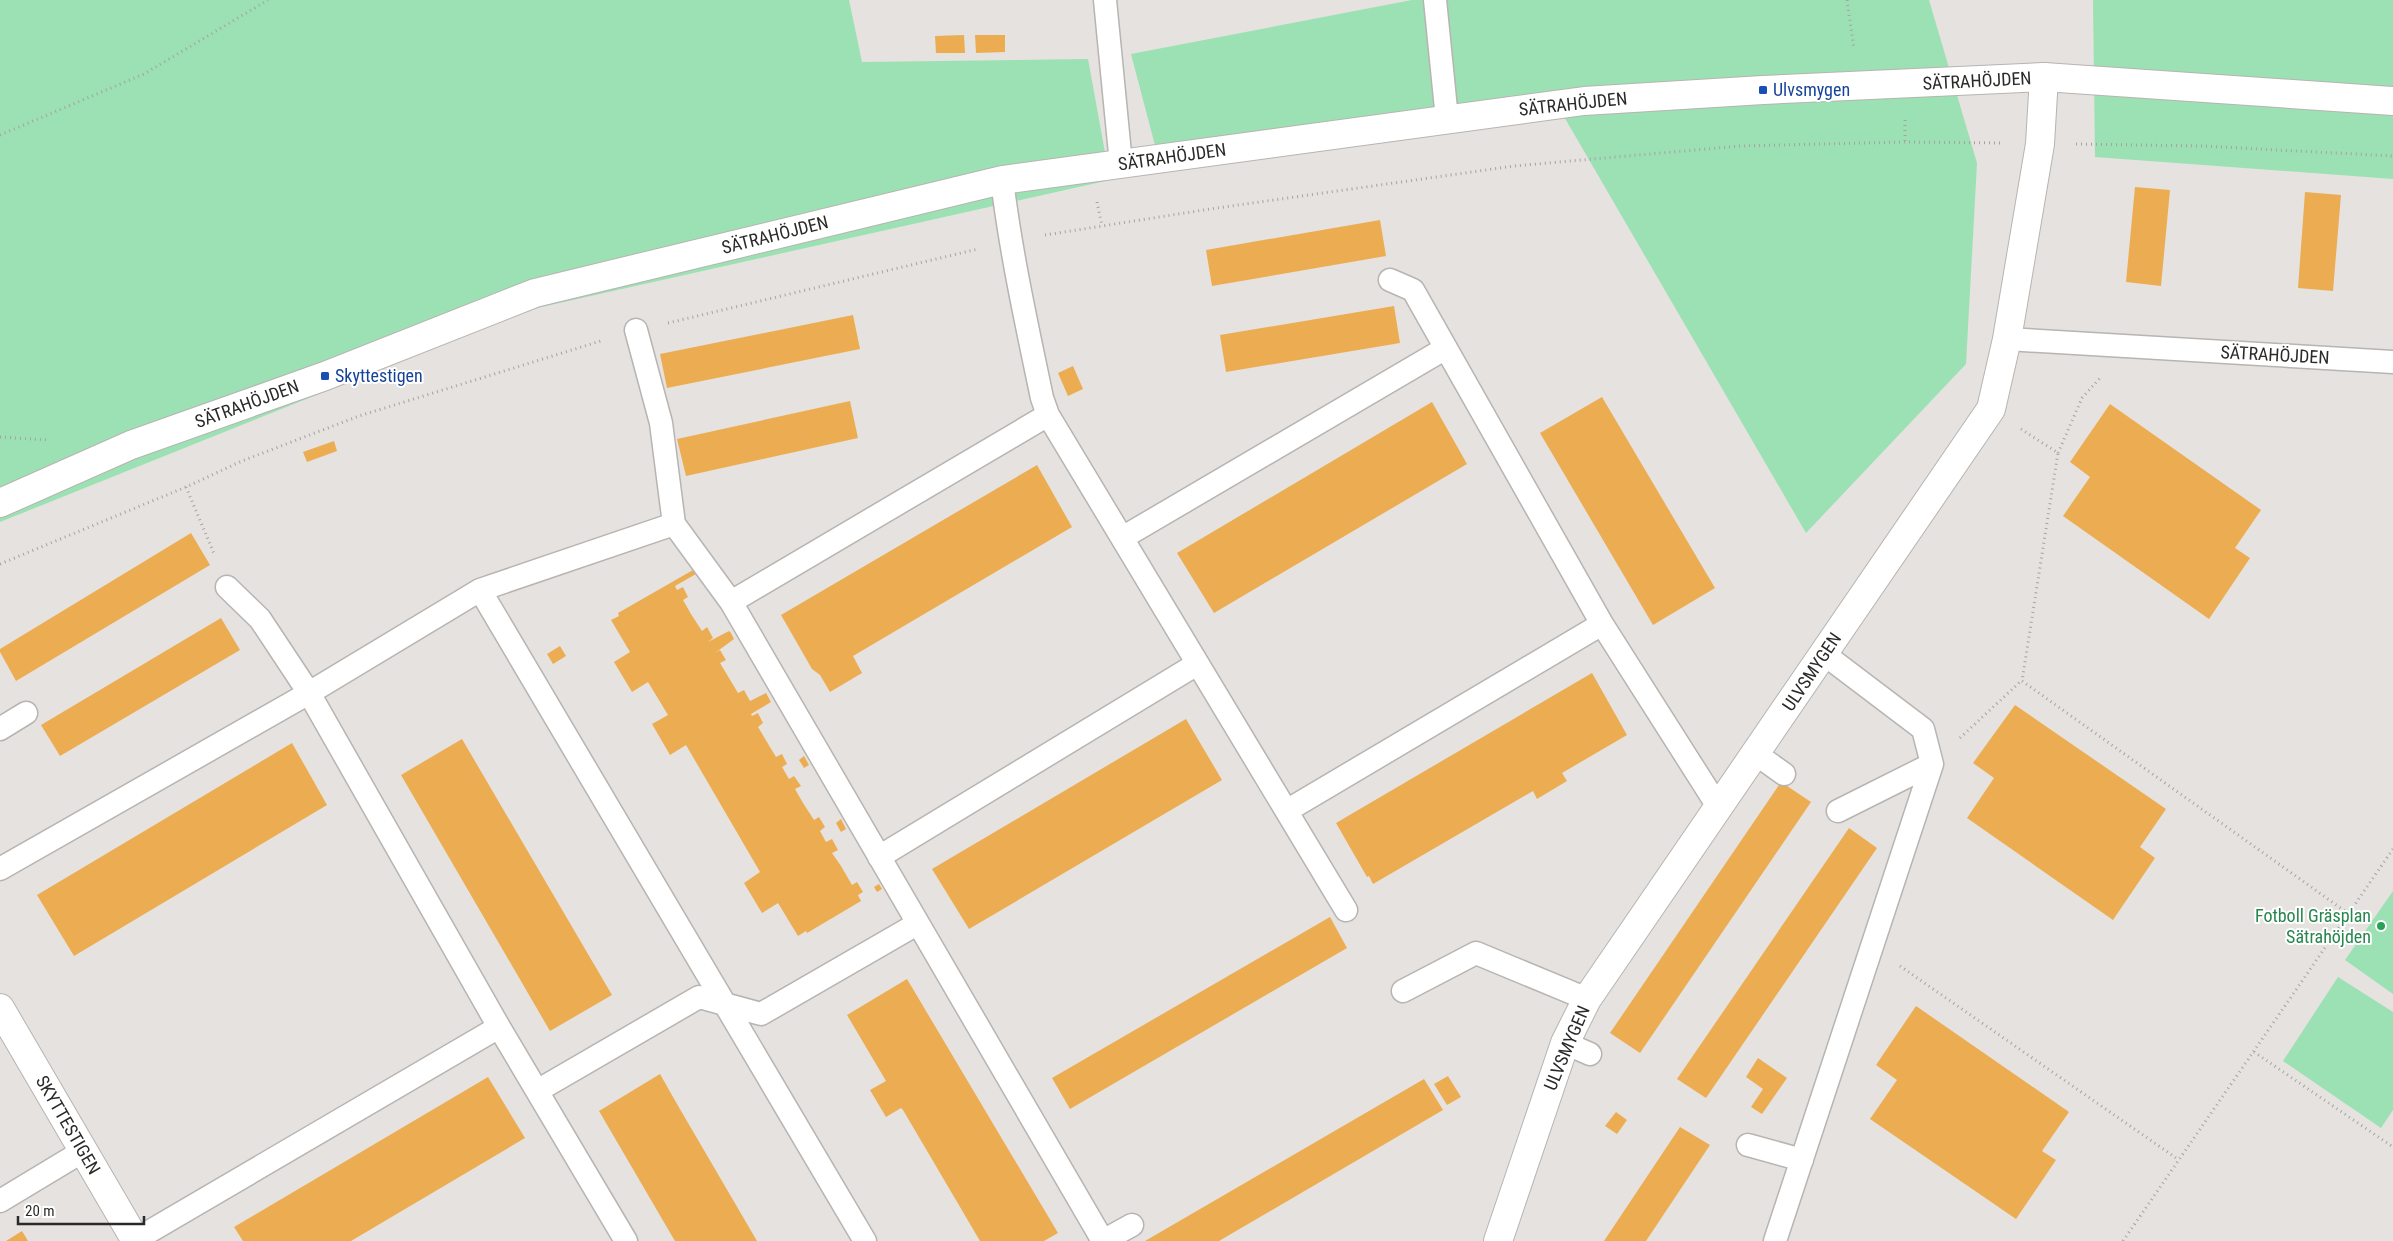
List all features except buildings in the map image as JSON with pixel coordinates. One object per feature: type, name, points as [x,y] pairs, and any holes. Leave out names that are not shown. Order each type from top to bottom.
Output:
[{"type":"street","name":"SÄTRAHÖJDEN","points":[[0,503],[131,445],[324,376],[535,293],[1002,180],[1584,100],[1753,90],[2044,77],[2393,101]]},
{"type":"street","name":"ULVSMYGEN","points":[[1498,1241],[1565,1043],[1587,999],[1991,410],[2007,339],[2040,144],[2044,77]]},
{"type":"street","name":"SKYTTESTIGEN","points":[[0,1008],[136,1241]]},
{"type":"lane","points":[[1104,0],[1122,164]]},
{"type":"lane","points":[[1435,0],[1447,119]]},
{"type":"lane","points":[[1002,180],[1009,241],[1042,398],[1048,415],[1197,664],[1288,810],[1346,910]]},
{"type":"lane","points":[[1390,280],[1413,290],[1602,624],[1718,808]]},
{"type":"lane","points":[[636,330],[662,423],[674,524],[731,602],[916,924],[1103,1241],[1132,1225]]},
{"type":"lane","name":"SÄTRAHÖJDEN","points":[[2007,339],[2393,362]]},
{"type":"lane","points":[[1122,538],[1446,348]]},
{"type":"lane","points":[[731,602],[1048,415]]},
{"type":"lane","points":[[0,869],[309,693],[480,590],[674,524]]},
{"type":"lane","points":[[227,587],[260,619],[309,693],[498,1026],[626,1241]]},
{"type":"lane","points":[[480,590],[865,1241]]},
{"type":"lane","points":[[1288,810],[1602,624]]},
{"type":"lane","points":[[1775,1241],[1932,764],[1923,729],[1824,654]]},
{"type":"lane","points":[[879,858],[1197,664]]},
{"type":"lane","points":[[0,729],[26,713]]},
{"type":"lane","points":[[1756,754],[1784,774]]},
{"type":"lane","points":[[1838,811],[1932,764]]},
{"type":"lane","points":[[537,1091],[699,997],[761,1014],[916,924]]},
{"type":"lane","points":[[1403,990],[1476,953],[1587,999]]},
{"type":"lane","points":[[136,1241],[498,1026]]},
{"type":"lane","points":[[1565,1043],[1590,1054]]},
{"type":"lane","points":[[1748,1145],[1802,1160]]},
{"type":"lane","points":[[0,1201],[83,1151]]},
{"type":"path","points":[[0,135],[144,74],[268,0]]},
{"type":"path","points":[[1846,0],[1853,49]]},
{"type":"path","points":[[0,564],[186,487],[242,461],[359,416],[636,330],[1009,241],[1210,209],[1514,166],[1740,146],[1906,142],[2201,146],[2393,156]]},
{"type":"path","points":[[1932,764],[2022,680],[2058,453],[2082,398],[2130,346]]},
{"type":"path","points":[[1991,410],[2058,453]]},
{"type":"path","points":[[186,487],[227,587]]},
{"type":"path","points":[[2022,680],[2348,914]]},
{"type":"path","points":[[2123,1241],[2393,850]]},
{"type":"path","points":[[1872,946],[2179,1160]]},
{"type":"path","points":[[2254,1052],[2393,1147]]},
{"type":"green space","points":[[0,0],[849,0],[862,62],[1088,59],[1110,180],[528,310],[0,522]]},
{"type":"green space","points":[[1412,0],[1929,0],[1977,163],[1966,364],[1806,533],[1563,115],[1162,172],[1131,54]]},
{"type":"green space","points":[[2093,0],[2393,0],[2393,179],[2095,157]]},
{"type":"green space","name":"Fotboll Gräsplan Sätrahöjden","points":[[2393,891],[2393,994],[2345,960]]},
{"type":"green space","points":[[2338,977],[2393,1012],[2393,1110],[2381,1128],[2283,1061]]},
{"type":"place","name":"Ulvsmygen","points":[[1763,90]]},
{"type":"place","name":"Skyttestigen","points":[[325,376]]},
{"type":"place","name":"Fotboll Gräsplan Sätrahöjden","points":[[2381,926]]}]
